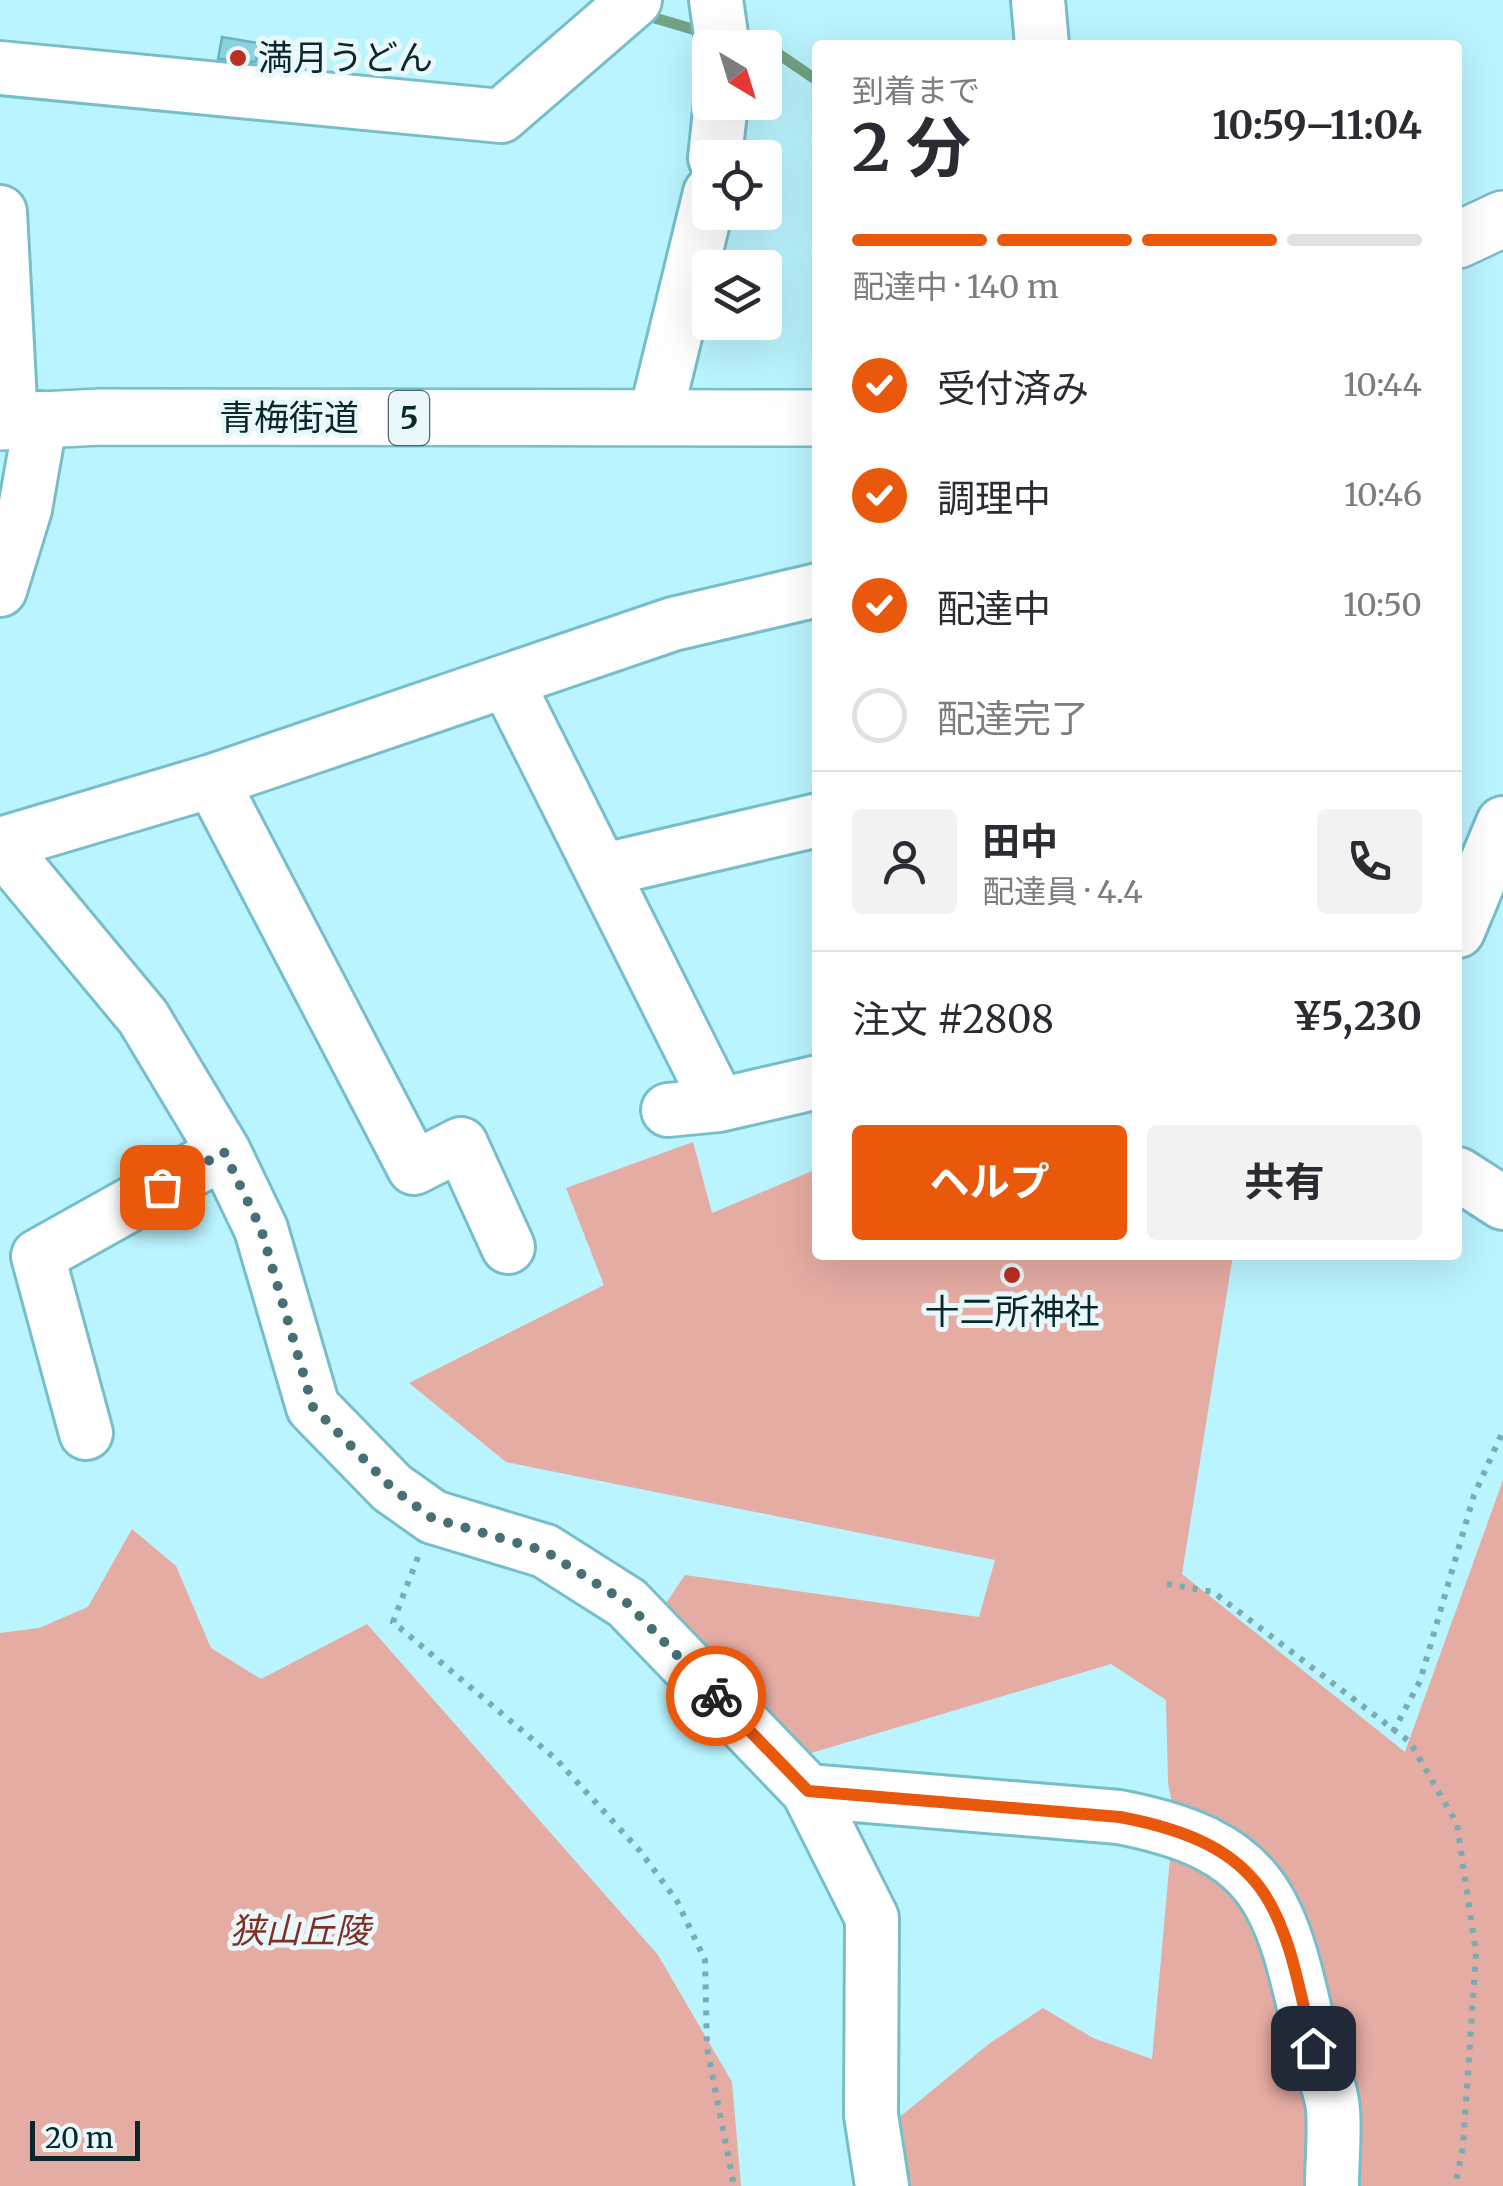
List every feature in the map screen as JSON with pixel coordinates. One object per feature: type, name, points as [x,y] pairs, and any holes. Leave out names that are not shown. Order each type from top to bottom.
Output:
[{"type":"main road","points":[[1462,238],[1503,219]]},
{"type":"main road","name":"青梅街道","points":[[17,420],[812,418]]},
{"type":"street","points":[[0,68],[501,116],[634,0]]},
{"type":"street","points":[[716,0],[720,30]]},
{"type":"street","points":[[1038,0],[1042,40]]},
{"type":"street","points":[[0,212],[25,509],[0,590]]},
{"type":"street","points":[[655,418],[701,230]]},
{"type":"street","points":[[812,591],[674,624],[212,781],[0,845],[143,1017],[224,1152],[261,1229],[313,1407],[392,1488],[432,1518],[545,1551],[627,1603],[808,1791],[872,1918],[871,2114],[882,2186]]},
{"type":"street","points":[[507,682],[719,1105]]},
{"type":"street","points":[[212,781],[414,1168],[461,1144],[508,1248]]},
{"type":"street","points":[[604,870],[812,821]]},
{"type":"street","points":[[1462,917],[1485,833]]},
{"type":"street","points":[[668,1110],[719,1105],[812,1083]]},
{"type":"street","points":[[86,1433],[38,1256],[224,1152]]},
{"type":"street","points":[[1462,1177],[1503,1203]]},
{"type":"street","points":[[808,1791],[1120,1817],[1163,1826],[1233,1858],[1260,1885],[1282,1920],[1313,2048],[1333,2107],[1332,2186]]},
{"type":"path","points":[[1394,1732],[1420,1682],[1474,1495],[1503,1431]]},
{"type":"path","points":[[432,1518],[393,1622],[556,1760],[640,1852],[677,1902],[706,1960],[707,2048],[734,2186]]},
{"type":"path","points":[[1167,1584],[1213,1592],[1410,1742],[1457,1824],[1476,1953],[1463,2147],[1454,2186]]},
{"type":"green space","points":[[693,1142],[712,1213],[812,1171],[812,1260],[1232,1260],[1182,1574],[1405,1752],[1503,1480],[1503,2186],[902,2186],[885,2129],[990,2043],[1043,2008],[1093,2038],[1152,2059],[1174,1814],[1168,1783],[1166,1700],[1111,1664],[791,1759],[658,1615],[685,1575],[979,1617],[995,1560],[506,1462],[409,1383],[604,1285],[566,1188]]},
{"type":"green space","name":"狭山丘陵","points":[[132,1529],[176,1566],[211,1648],[261,1679],[367,1624],[658,1955],[732,2082],[741,2186],[0,2186],[0,1633],[39,1628],[88,1607]]},
{"type":"building","points":[[222,37],[258,43],[256,62],[218,59]]},
{"type":"waterway","points":[[642,21],[648,16],[696,30]]},
{"type":"waterway","points":[[782,56],[812,77]]},
{"type":"way so far","points":[[162,1187],[224,1152],[261,1229],[313,1407],[392,1488],[432,1518],[545,1551],[627,1603],[716,1696]]},
{"type":"place","name":"満月うどん","points":[[238,58]]},
{"type":"place","name":"十二所神社","points":[[1012,1275]]},
{"type":"route","points":[[716,1696],[808,1791],[1120,1817],[1163,1826],[1233,1858],[1260,1885],[1282,1920],[1313,2048]]}]
